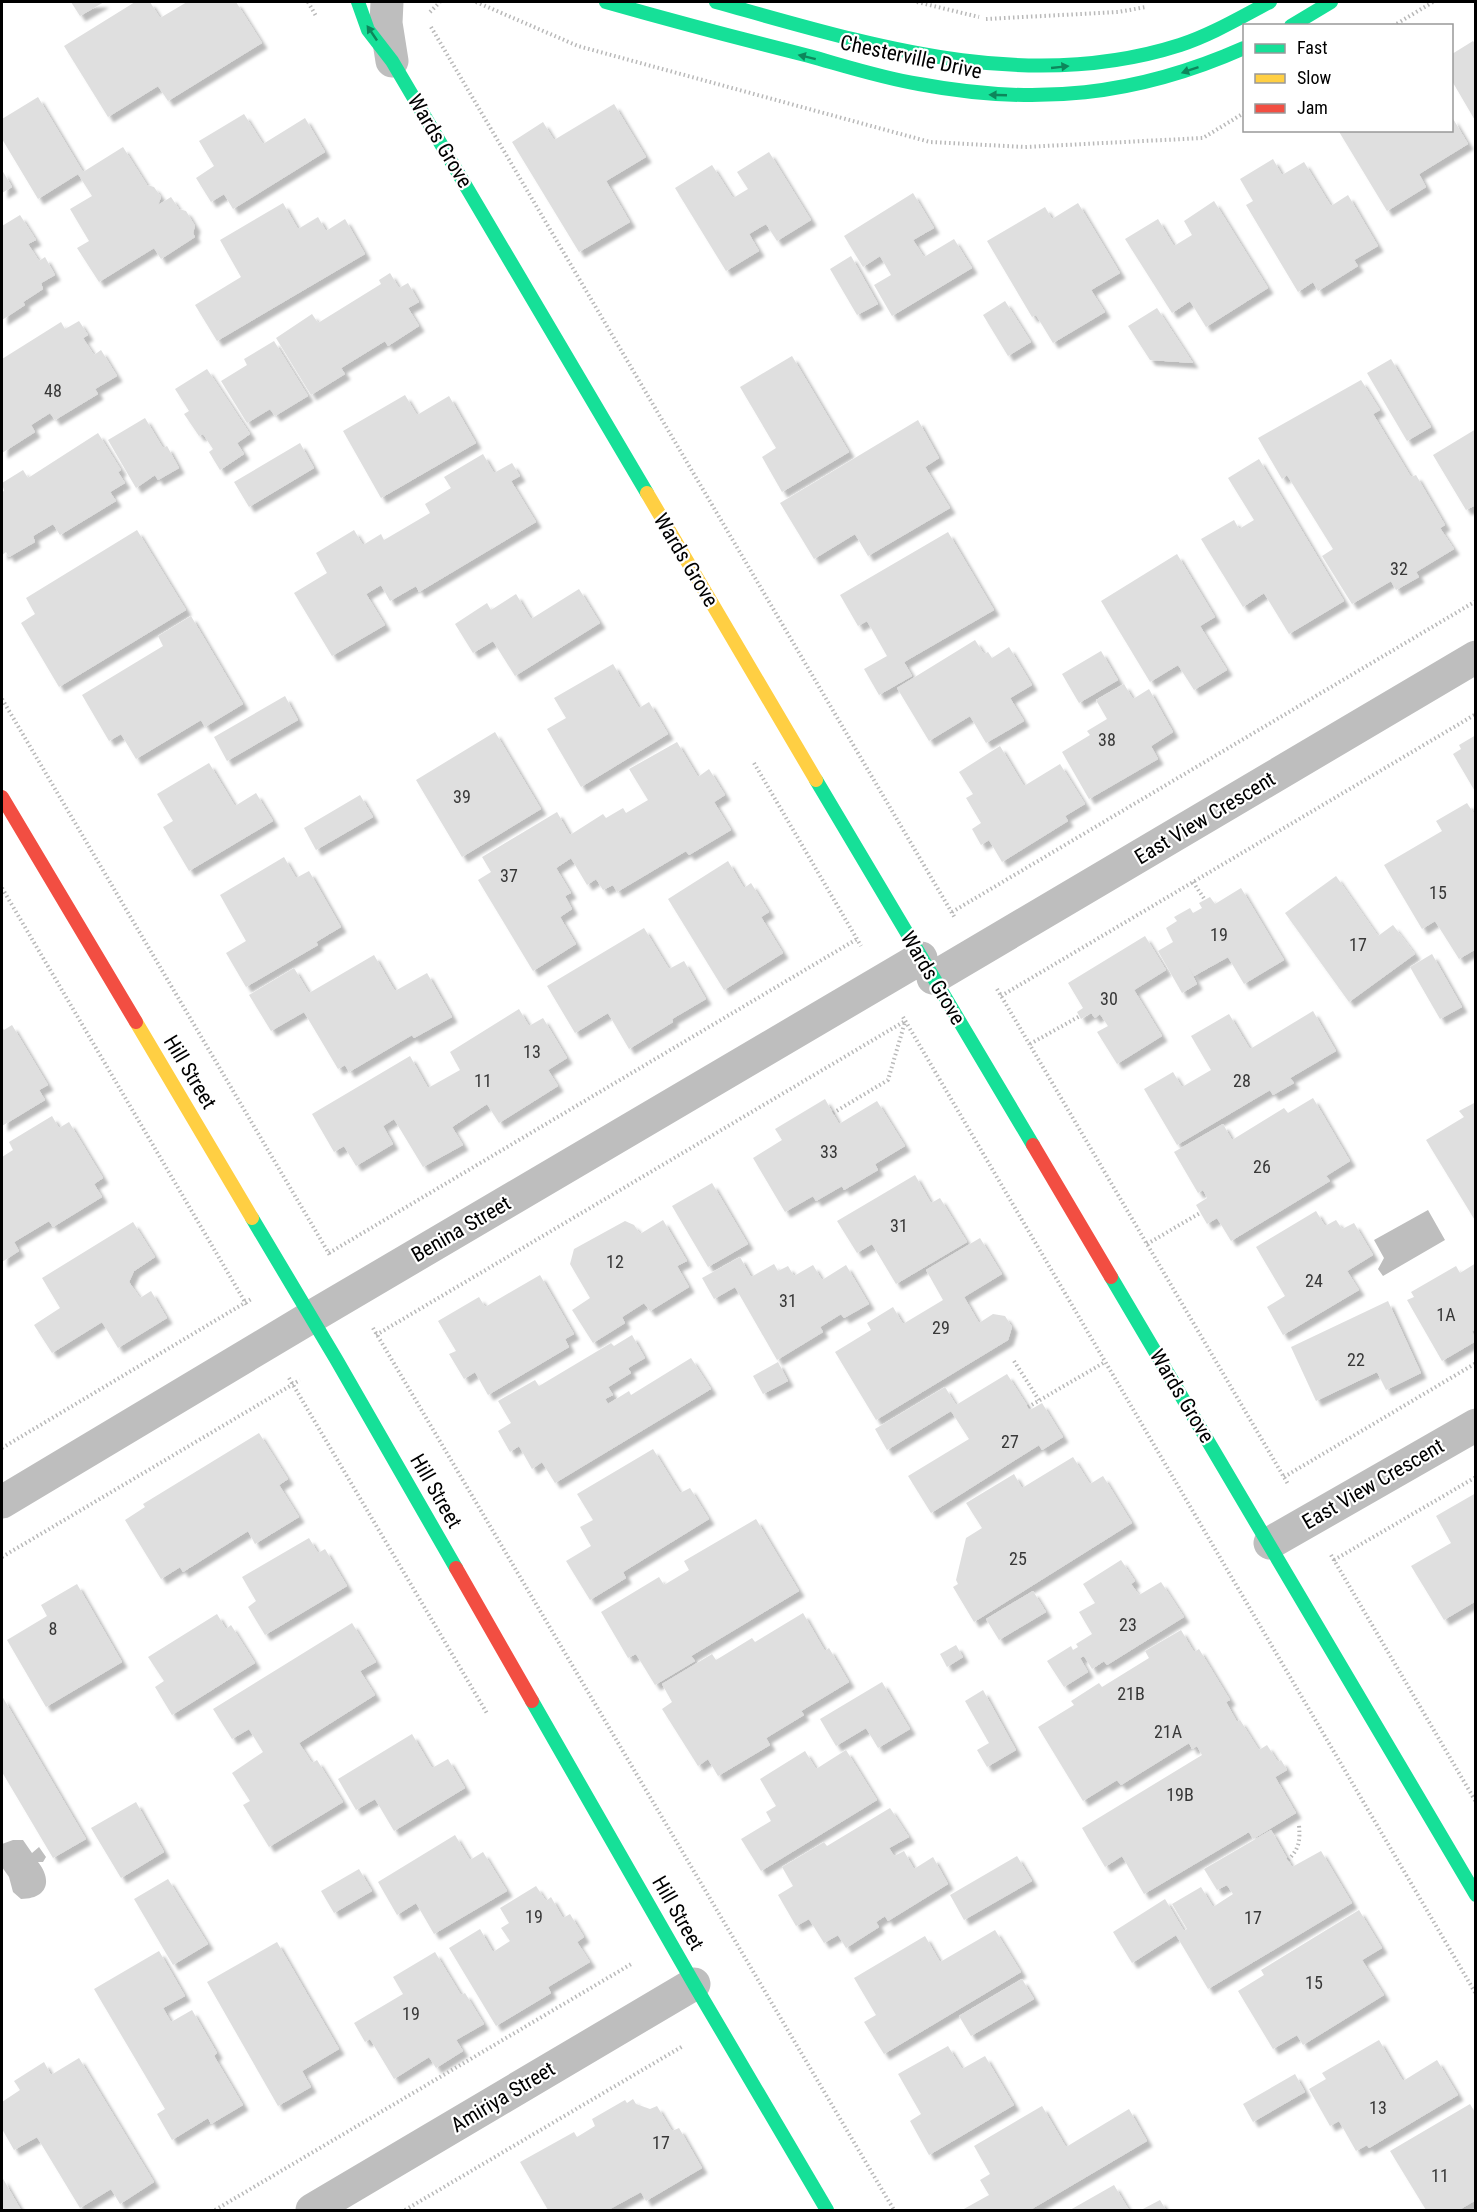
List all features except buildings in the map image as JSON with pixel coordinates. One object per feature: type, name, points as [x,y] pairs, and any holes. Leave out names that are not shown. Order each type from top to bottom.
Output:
[{"type":"street","name":"Wards Grove","points":[[358,2],[368,30],[392,61],[1476,1895]]},
{"type":"street","name":"Wards Grove","points":[[387,2],[386,23],[392,61]]},
{"type":"street","name":"Chesterville Drive","points":[[606,2],[863,71],[932,87],[991,95],[1085,94],[1141,85],[1189,71],[1243,49]]},
{"type":"street","name":"Chesterville Drive","points":[[716,2],[853,39],[940,59],[995,66],[1045,68],[1139,56],[1180,44],[1225,26],[1270,2]]},
{"type":"street","points":[[1294,24],[1331,2]]},
{"type":"street","name":"East View Crescent","points":[[927,968],[976,953],[1476,657]]},
{"type":"street","name":"Hill Street","points":[[2,797],[336,1359],[694,1984],[827,2211]]},
{"type":"street","name":"Benina Street","points":[[2,1502],[352,1293],[927,968]]},
{"type":"street","name":"East View Crescent","points":[[1270,1543],[1476,1425]]},
{"type":"street","name":"Amiriya Street","points":[[312,2211],[694,1984]]},
{"type":"path","points":[[440,2],[425,17],[1475,1800]]},
{"type":"path","points":[[917,2],[984,19],[1118,12],[1148,7]]},
{"type":"path","points":[[1396,24],[1433,2]]},
{"type":"path","points":[[952,912],[1476,601]]},
{"type":"path","points":[[2,699],[894,2211]]},
{"type":"path","points":[[1001,996],[1476,714]]},
{"type":"path","points":[[1193,882],[1205,900]]},
{"type":"path","points":[[2,888],[494,1725]]},
{"type":"path","points":[[2,1448],[856,939]]},
{"type":"path","points":[[1030,1044],[1080,1017]]},
{"type":"path","points":[[2,1557],[905,1022],[888,1080],[833,1113]]},
{"type":"path","points":[[1147,1244],[1200,1213]]},
{"type":"path","points":[[1014,1360],[1039,1401]]},
{"type":"path","points":[[1028,1407],[1105,1362]]},
{"type":"path","points":[[1284,1477],[1476,1363]]},
{"type":"path","points":[[1334,1560],[1476,1477]]},
{"type":"path","points":[[1288,1860],[1296,1852],[1300,1842],[1299,1825]]},
{"type":"path","points":[[215,2211],[633,1962],[683,2046],[405,2211]]},
{"type":"shaded area","points":[[1428,1210],[1445,1240],[1383,1276],[1378,1269],[1384,1258],[1374,1240]]},
{"type":"shaded area","points":[[13,1840],[23,1840],[32,1853],[39,1847],[46,1857],[43,1862],[38,1862],[43,1869],[46,1882],[45,1888],[37,1896],[21,1899],[13,1892],[9,1877],[2,1867],[2,1844]]},
{"type":"traffic: fast","points":[[358,2],[368,30],[392,61],[647,493]]},
{"type":"traffic: fast","points":[[606,2],[864,72],[962,91],[1045,95],[1125,86],[1164,77],[1243,48]]},
{"type":"traffic: fast","points":[[716,2],[830,33],[946,58],[1004,64],[1063,65],[1121,59],[1180,45],[1214,31],[1270,2]]},
{"type":"traffic: fast","points":[[1294,24],[1331,2]]},
{"type":"traffic: fast","points":[[816,780],[1033,1145]]},
{"type":"traffic: fast","points":[[252,1218],[456,1568]]},
{"type":"traffic: fast","points":[[1111,1277],[1476,1895]]},
{"type":"traffic: fast","points":[[532,1701],[827,2210]]},
{"type":"traffic: slow","points":[[647,493],[816,780]]},
{"type":"traffic: slow","points":[[136,1022],[252,1218]]},
{"type":"traffic: jam","points":[[2,797],[136,1022]]},
{"type":"traffic: jam","points":[[1033,1145],[1111,1277]]},
{"type":"traffic: jam","points":[[456,1568],[532,1701]]}]
